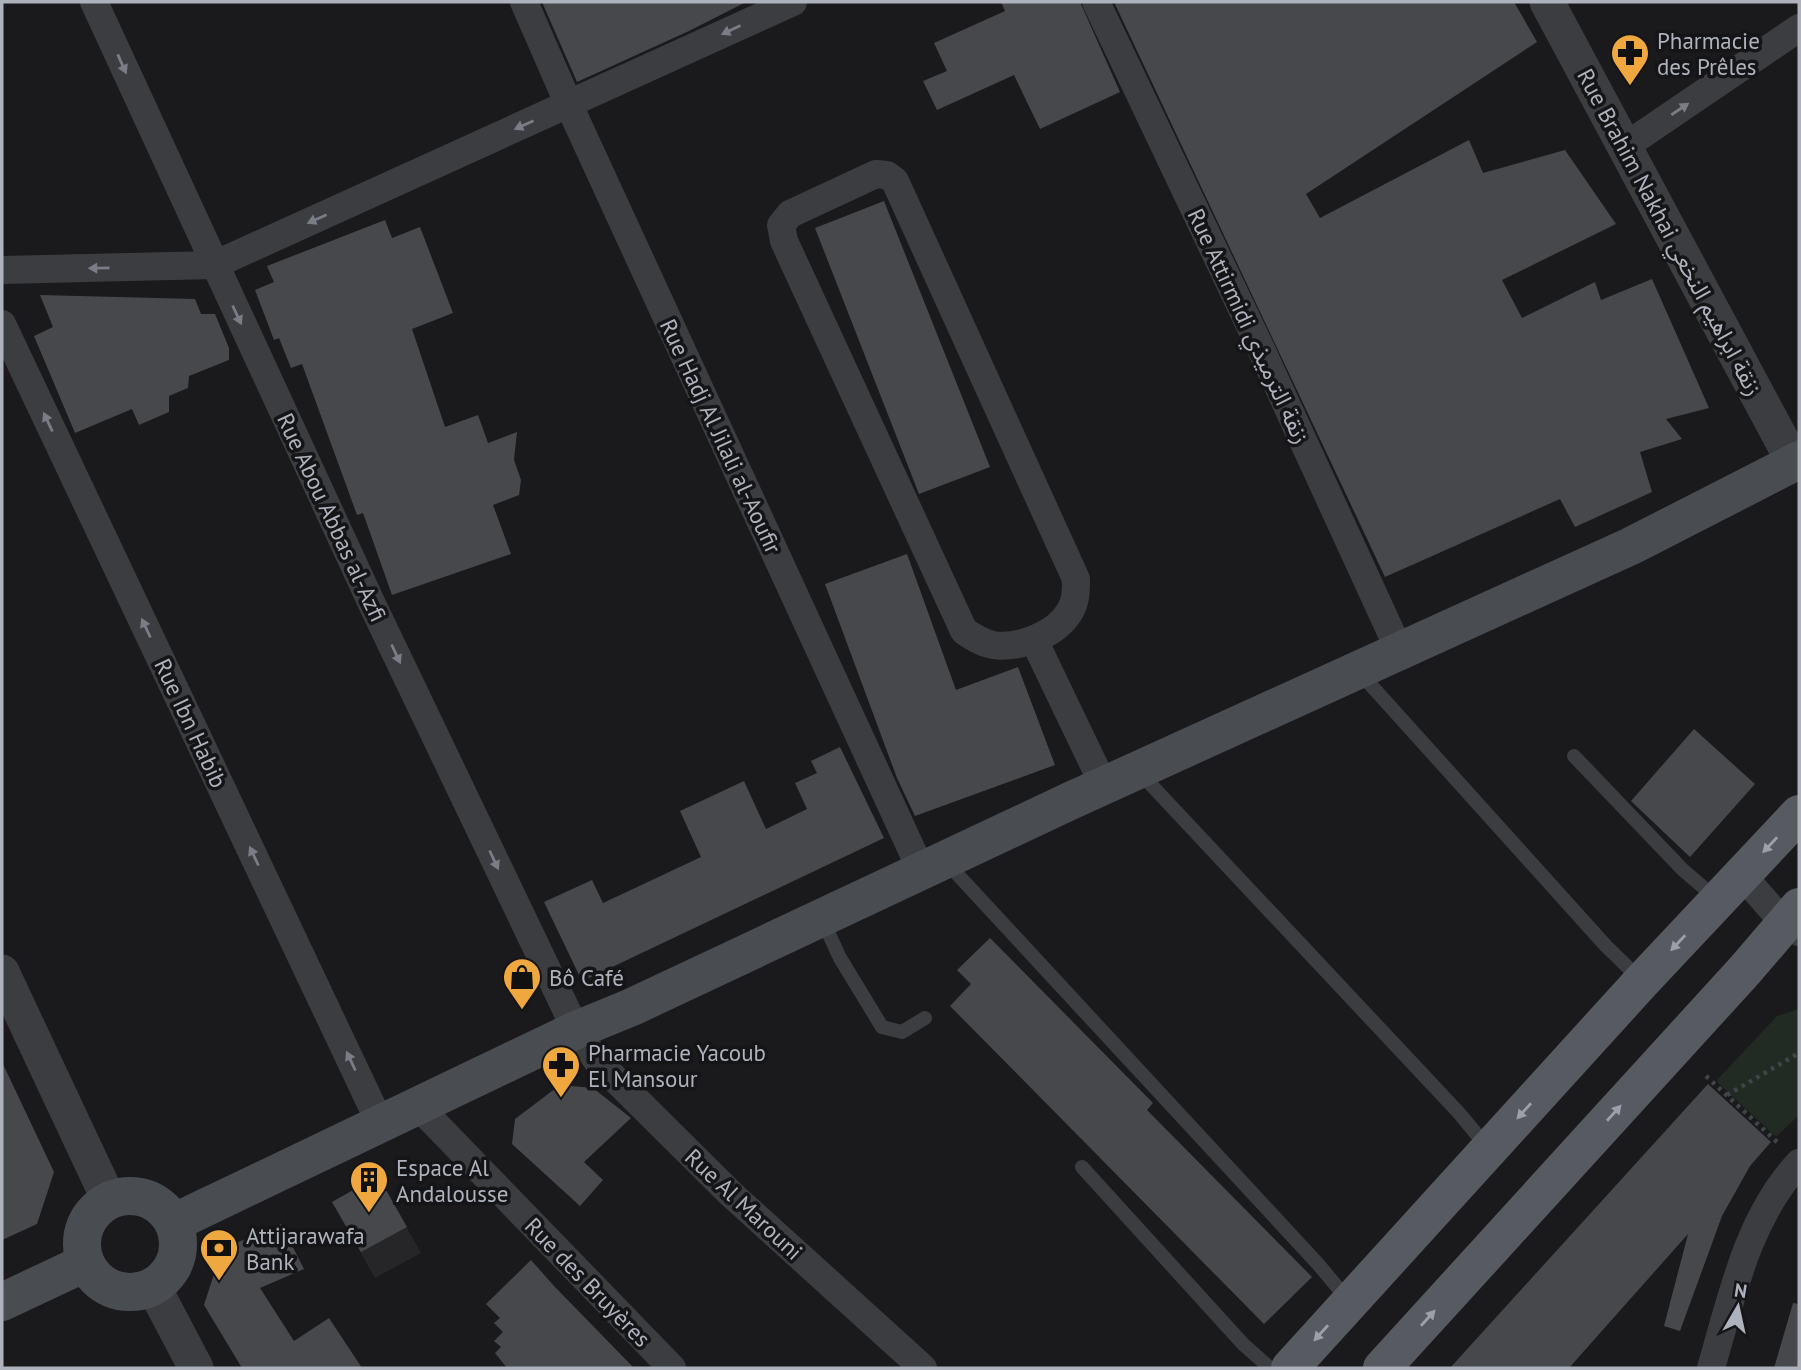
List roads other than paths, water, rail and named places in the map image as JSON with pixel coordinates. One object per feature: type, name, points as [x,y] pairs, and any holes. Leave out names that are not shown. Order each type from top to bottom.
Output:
[{"type":"main road","points":[[173,1223],[576,1030],[632,1007],[932,865],[1631,546],[1797,462]]},
{"type":"main road","points":[[1290,1368],[1642,981],[1799,814]]},
{"type":"main road","points":[[1382,1368],[1794,921]]},
{"type":"main road","points":[[124,1196],[146,1198],[159,1205],[173,1223],[178,1244],[176,1258],[165,1277],[153,1286],[138,1292],[114,1290],[100,1282],[85,1263],[81,1249],[84,1227],[97,1209],[109,1200],[124,1196]]},
{"type":"main road","points":[[2,1302],[85,1263]]},
{"type":"street","name":"Rue Abou Abbas al-Azfi","points":[[94,2],[372,604],[576,1030]]},
{"type":"street","name":"Rue Hadj Al Jilali al-Aoufir","points":[[524,2],[569,105],[932,865]]},
{"type":"street","points":[[2,270],[214,265],[793,2]]},
{"type":"street","name":"Rue Attirmidi زنقة الترميذي","points":[[1096,2],[1255,337],[1399,652]]},
{"type":"street","name":"Rue Brahim Nakhai زنقة ابراهيم النخعي","points":[[1547,2],[1797,462]]},
{"type":"street","points":[[1624,147],[1799,28]]},
{"type":"street","points":[[876,174],[887,175],[895,181],[1076,579],[1076,596],[1069,613],[1057,625],[1034,640],[993,645],[964,631],[784,241],[781,225],[790,214],[876,174]]},
{"type":"street","name":"Rue Ibn Habib","points":[[2,324],[380,1123]]},
{"type":"street","points":[[1034,640],[1104,786]]},
{"type":"street","points":[[1730,888],[1794,921]]},
{"type":"street","points":[[2,972],[109,1200]]},
{"type":"street","name":"Rue Al Marouni","points":[[576,1030],[598,1062],[731,1194],[923,1368]]},
{"type":"street","name":"Rue des Bruyères","points":[[417,1105],[672,1368]]},
{"type":"street","points":[[1711,1368],[1753,1233],[1778,1189],[1799,1163]]},
{"type":"street","points":[[153,1286],[196,1368]]},
{"type":"lane","points":[[1359,671],[1606,946],[1642,981]]},
{"type":"lane","points":[[1574,756],[1683,870],[1730,888]]},
{"type":"lane","points":[[1138,771],[1459,1113],[1489,1149]]},
{"type":"lane","points":[[932,865],[1308,1253],[1350,1302]]},
{"type":"lane","points":[[821,917],[840,958],[881,1027],[902,1032],[925,1018]]},
{"type":"lane","points":[[1082,1167],[1243,1344],[1270,1368]]},
{"type":"place","name":"Pharmacie des Prêles","points":[[1630,87]]},
{"type":"place","name":"Bô Café","points":[[522,1011]]},
{"type":"place","name":"Pharmacie Yacoub El Mansour","points":[[561,1099]]},
{"type":"place","name":"Espace Al Andalousse","points":[[369,1214]]},
{"type":"place","name":"Attijarawafa Bank","points":[[219,1282]]}]
